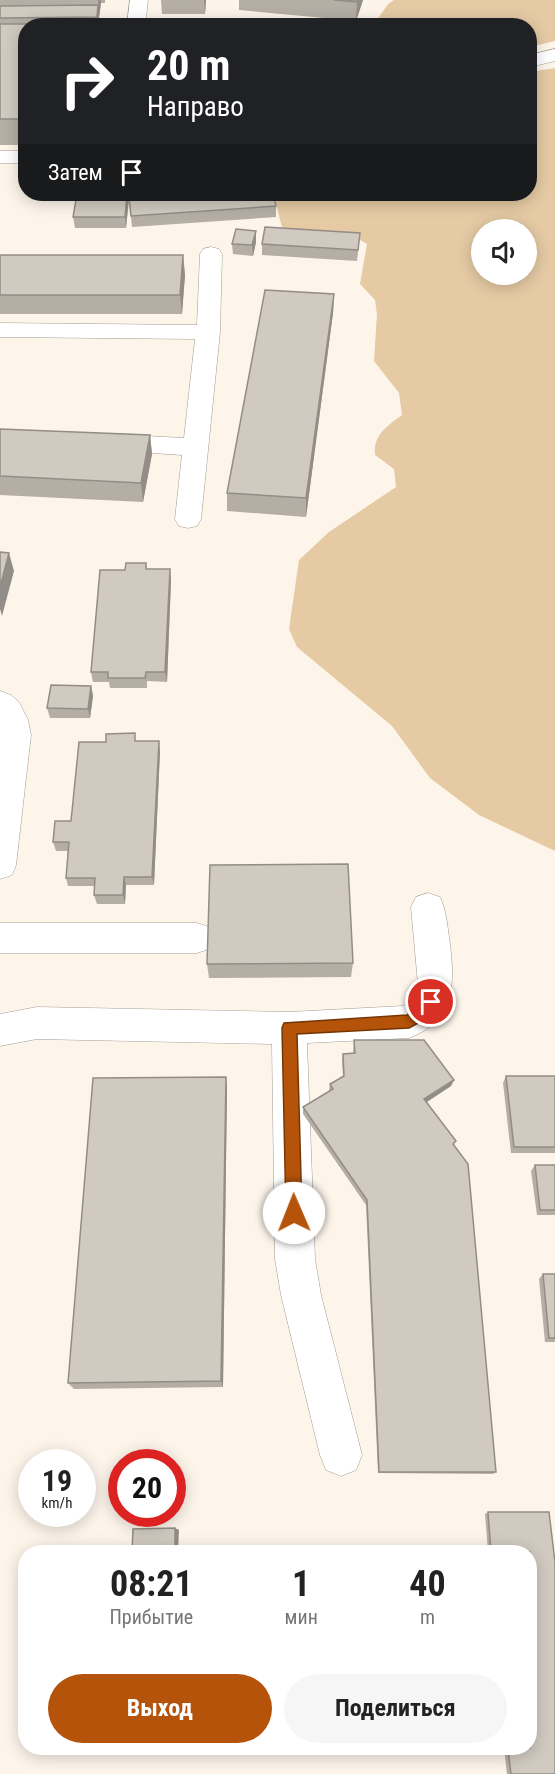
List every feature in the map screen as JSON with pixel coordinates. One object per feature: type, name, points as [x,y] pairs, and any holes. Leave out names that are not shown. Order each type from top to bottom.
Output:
[{"type":"lane","points":[[138,18],[139,0]]},
{"type":"lane","points":[[537,59],[555,55]]},
{"type":"lane","points":[[0,157],[18,157]]},
{"type":"lane","points":[[188,519],[208,332],[211,254]]},
{"type":"lane","points":[[0,330],[208,332]]},
{"type":"lane","points":[[81,440],[196,447]]},
{"type":"lane","points":[[0,704],[6,707],[14,721],[16,741],[0,865]]},
{"type":"lane","points":[[0,1030],[37,1023],[289,1028],[409,1022],[421,1014],[431,1002],[435,987],[428,907]]},
{"type":"lane","points":[[0,938],[197,938]]},
{"type":"lane","points":[[289,1028],[295,1259],[301,1295],[341,1455]]},
{"type":"shaded area","points":[[394,0],[555,0],[555,41],[537,45],[537,18],[378,18],[388,4]]},
{"type":"shaded area","points":[[555,68],[555,851],[479,815],[430,778],[392,726],[297,647],[289,629],[299,560],[329,532],[396,487],[394,469],[375,455],[375,448],[382,432],[402,415],[399,393],[374,361],[377,314],[375,300],[360,284],[367,244],[360,240],[289,231],[282,227],[275,201],[537,201],[537,71]]},
{"type":"building","points":[[334,0],[358,0],[357,2]]},
{"type":"building","points":[[98,5],[97,17],[0,18],[0,6]]},
{"type":"building","points":[[0,24],[18,24],[18,119],[0,119]]},
{"type":"building","points":[[76,201],[126,201],[125,217],[73,217]]},
{"type":"building","points":[[129,201],[275,201],[276,206],[131,216]]},
{"type":"building","points":[[265,227],[360,233],[358,250],[262,244]]},
{"type":"building","points":[[236,229],[256,231],[252,245],[232,244]]},
{"type":"building","points":[[0,255],[183,255],[180,295],[0,295]]},
{"type":"building","points":[[265,290],[334,294],[306,498],[227,493]]},
{"type":"building","points":[[0,429],[150,435],[141,483],[0,476]]},
{"type":"building","points":[[0,552],[9,553],[0,587]]},
{"type":"building","points":[[126,563],[146,563],[146,569],[170,569],[165,672],[146,672],[145,678],[108,678],[108,672],[91,672],[100,570],[125,570]]},
{"type":"building","points":[[51,685],[91,686],[88,709],[47,708]]},
{"type":"building","points":[[135,733],[135,741],[159,741],[152,877],[124,877],[123,895],[94,895],[95,878],[66,878],[69,842],[53,842],[55,821],[71,821],[79,742],[106,742],[106,734]]},
{"type":"building","points":[[348,864],[353,963],[207,964],[210,865]]},
{"type":"building","points":[[354,1040],[424,1040],[454,1080],[424,1099],[456,1141],[453,1144],[468,1164],[496,1472],[379,1472],[367,1200],[303,1107],[333,1089],[330,1084],[344,1076],[343,1054],[355,1053]]},
{"type":"building","points":[[506,1076],[555,1076],[555,1147],[514,1147]]},
{"type":"building","points":[[226,1077],[221,1381],[68,1383],[93,1078]]},
{"type":"building","points":[[535,1165],[555,1165],[555,1210],[540,1210]]},
{"type":"building","points":[[543,1274],[555,1274],[555,1338],[549,1338]]},
{"type":"building","points":[[488,1512],[549,1512],[555,1562],[555,1774],[511,1774],[509,1755],[537,1755],[537,1545],[490,1545]]},
{"type":"building","points":[[175,1528],[175,1545],[132,1545],[133,1529]]},
{"type":"route","points":[[294,1213],[289,1028],[409,1022],[421,1014],[431,1002]]}]
